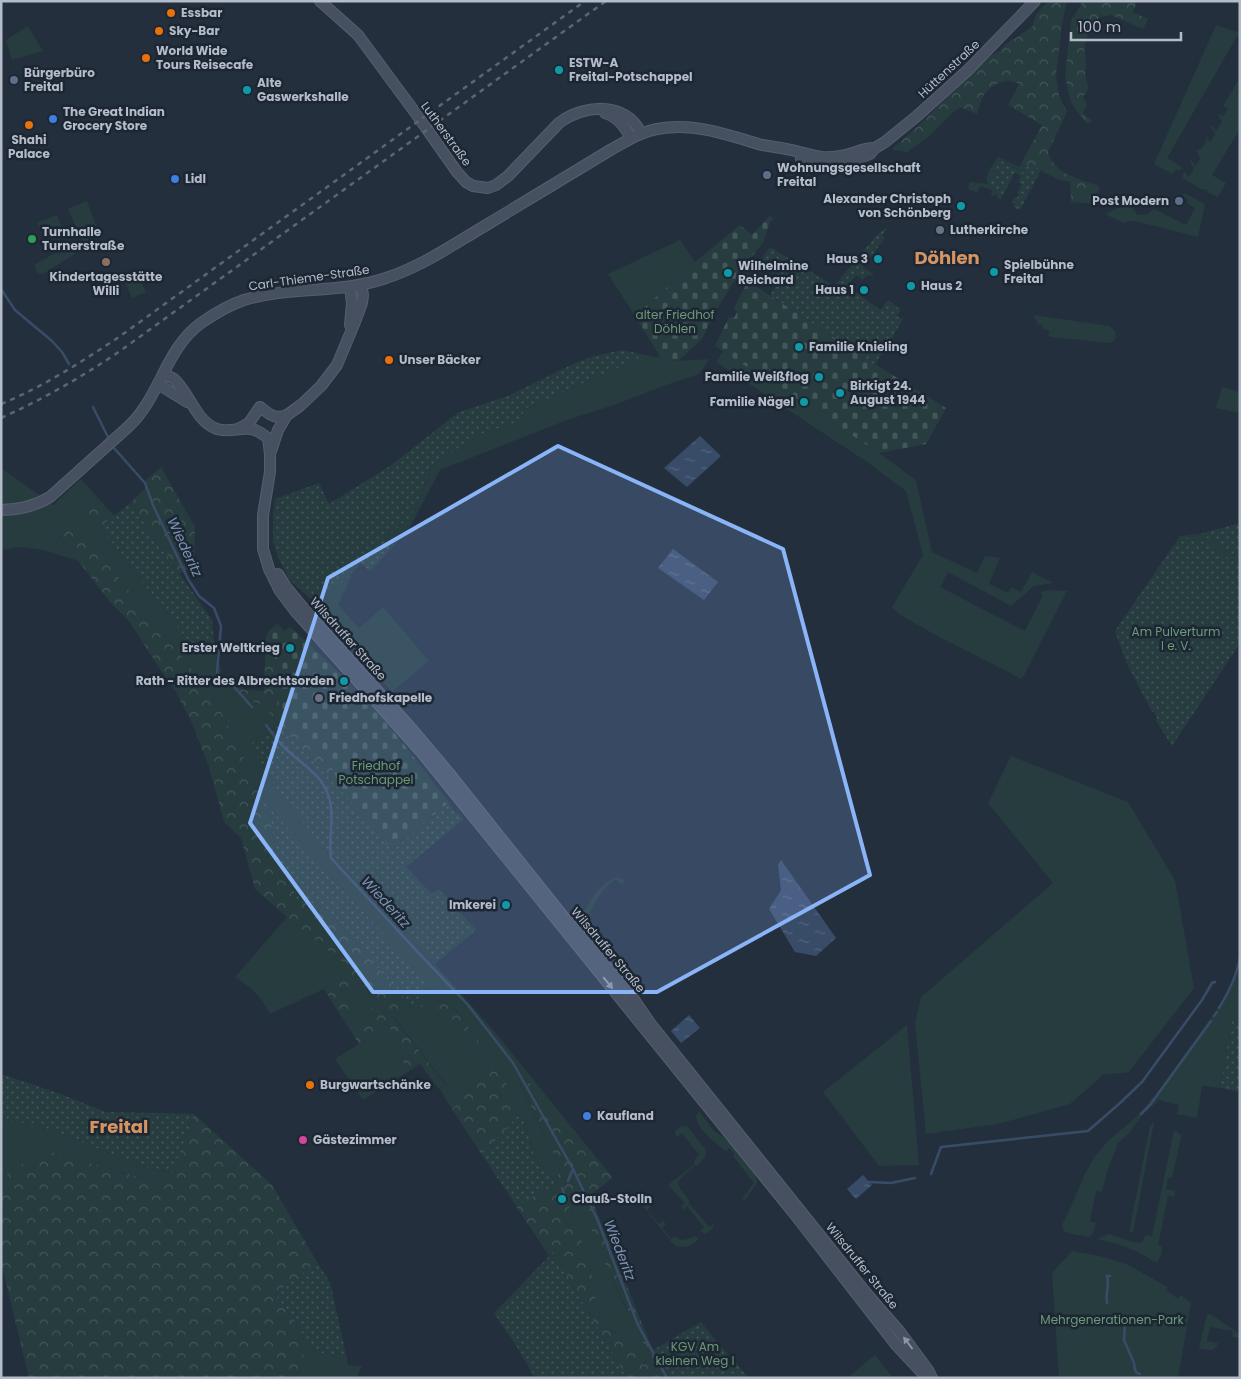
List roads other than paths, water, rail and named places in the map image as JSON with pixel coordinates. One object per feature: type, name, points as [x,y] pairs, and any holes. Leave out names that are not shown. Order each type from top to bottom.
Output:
[{"type":"main road","name":"Lutherstraße","points":[[320,1],[358,35],[418,115],[456,172],[473,186],[488,188],[496,185],[508,176],[559,123],[574,114],[597,110],[613,116],[636,136]]},
{"type":"main road","name":"Hüttenstraße","points":[[636,136],[659,128],[701,128],[808,155],[842,160],[870,154],[874,148],[885,142],[917,116],[968,70],[1034,1]]},
{"type":"main road","name":"Carl-Thieme-Straße","points":[[1,510],[26,507],[40,503],[50,497],[139,416],[150,400],[175,350],[187,336],[200,325],[230,306],[243,300],[263,295],[361,285],[383,280],[403,272],[437,255],[636,136]]},
{"type":"main road","name":"Wilsdruffer Straße","points":[[270,454],[278,430],[287,415],[321,386],[337,365],[362,303],[361,285]]},
{"type":"main road","name":"Wilsdruffer Straße","points":[[348,340],[352,303],[350,287]]},
{"type":"main road","name":"Wilsdruffer Straße","points":[[164,374],[178,384],[192,406],[209,424],[217,429],[252,429],[268,438],[270,472],[264,515],[264,549],[269,569],[280,591],[295,611],[428,760],[772,1186],[897,1346],[927,1378]]},
{"type":"main road","name":"Wilsdruffer Straße","points":[[158,384],[192,406]]},
{"type":"main road","points":[[235,430],[249,423],[260,407],[275,417],[287,415]]},
{"type":"main road","name":"Wilsdruffer Straße","points":[[264,541],[275,568],[286,587],[412,729],[631,995],[653,1026],[867,1294],[900,1332],[932,1378]]},
{"type":"water","points":[[700,436],[721,456],[687,487],[664,468]]},
{"type":"water","points":[[673,549],[718,582],[704,600],[658,568]]},
{"type":"water","points":[[781,860],[836,938],[816,956],[795,952],[769,909],[781,890],[778,865]]},
{"type":"water","points":[[689,1015],[700,1028],[681,1043],[671,1031]]},
{"type":"water","points":[[863,1175],[872,1185],[856,1199],[847,1189]]},
{"type":"waterway","name":"Wiederitz","points":[[1,289],[15,310],[52,341],[62,352],[69,364]]},
{"type":"waterway","name":"Wiederitz","points":[[93,407],[108,437]]},
{"type":"waterway","name":"Wiederitz","points":[[114,448],[145,483],[153,505],[188,579],[199,596],[214,608],[221,626],[217,673],[228,680],[252,707]]},
{"type":"waterway","name":"Wiederitz","points":[[266,725],[283,746],[310,770],[326,789],[331,805],[331,858],[468,1005],[513,1063],[573,1169],[598,1221],[638,1325],[667,1378]]},
{"type":"waterway","points":[[1219,1008],[1232,984],[1240,957]]},
{"type":"waterway","points":[[931,1174],[941,1147],[1088,1131],[1142,1082],[1202,1000],[1212,983],[1215,982]]},
{"type":"waterway","points":[[1214,1016],[1217,1012]]},
{"type":"waterway","points":[[1141,1114],[1150,1105],[1211,1021]]},
{"type":"waterway","points":[[568,1181],[572,1171]]},
{"type":"waterway","points":[[869,1182],[891,1183],[915,1178]]},
{"type":"waterway","points":[[562,1188],[564,1193],[562,1199]]},
{"type":"waterway","points":[[1107,1303],[1107,1276],[1110,1276]]},
{"type":"waterway","points":[[1125,1316],[1124,1340],[1135,1370],[1140,1374]]},
{"type":"railway","points":[[1,404],[47,382],[119,337],[585,1]]},
{"type":"railway","points":[[1,418],[62,387],[120,351],[606,1]]},
{"type":"place","name":"Essbar","points":[[171,13]]},
{"type":"place","name":"Sky-Bar","points":[[159,31]]},
{"type":"place","name":"World Wide Tours Reisecafe","points":[[146,58]]},
{"type":"place","name":"ESTW-A Freital-Potschappel","points":[[559,70]]},
{"type":"place","name":"Bürgerbüro Freital","points":[[14,80]]},
{"type":"place","name":"Alte Gaswerkshalle","points":[[247,90]]},
{"type":"place","name":"The Great Indian Grocery Store","points":[[53,119]]},
{"type":"place","name":"Shahi Palace","points":[[29,125]]},
{"type":"place","name":"Wohnungsgesellschaft Freital","points":[[767,175]]},
{"type":"place","name":"Lidl","points":[[175,179]]},
{"type":"place","name":"Post Modern","points":[[1179,201]]},
{"type":"place","name":"Alexander Christoph von Schönberg","points":[[961,206]]},
{"type":"place","name":"Lutherkirche","points":[[940,230]]},
{"type":"place","name":"Turnhalle Turnerstraße","points":[[32,239]]},
{"type":"place","name":"Haus 3","points":[[878,259]]},
{"type":"place","name":"Kindertagesstätte Willi","points":[[106,262]]},
{"type":"place","name":"Spielbühne Freital","points":[[994,272]]},
{"type":"place","name":"Wilhelmine Reichard","points":[[728,273]]},
{"type":"place","name":"Haus 2","points":[[911,286]]},
{"type":"place","name":"Haus 1","points":[[864,290]]},
{"type":"place","name":"Familie Knieling","points":[[799,347]]},
{"type":"place","name":"Unser Bäcker","points":[[389,360]]},
{"type":"place","name":"Familie Weißflog","points":[[819,377]]},
{"type":"place","name":"Birkigt 24. August 1944","points":[[840,393]]},
{"type":"place","name":"Familie Nägel","points":[[804,402]]},
{"type":"place","name":"Erster Weltkrieg","points":[[290,648]]},
{"type":"place","name":"Rath - Ritter des Albrechtsorden","points":[[344,681]]},
{"type":"place","name":"Friedhofskapelle","points":[[319,698]]},
{"type":"place","name":"Imkerei","points":[[506,905]]},
{"type":"place","name":"Burgwartschänke","points":[[310,1085]]},
{"type":"place","name":"Kaufland","points":[[587,1116]]},
{"type":"place","name":"Gästezimmer","points":[[303,1140]]},
{"type":"place","name":"Clauß-Stolln","points":[[562,1199]]},
{"type":"district","name":"Döhlen","points":[[947,258]]},
{"type":"district","name":"Freital","points":[[119,1127]]},
{"type":"park label","name":"alter Friedhof Döhlen","points":[[675,322]]},
{"type":"park label","name":"Am Pulverturm I e. V.","points":[[1176,639]]},
{"type":"park label","name":"Friedhof Potschappel","points":[[376,773]]},
{"type":"park label","name":"Mehrgenerationen-Park","points":[[1112,1320]]},
{"type":"park label","name":"KGV Am kleinen Weg I","points":[[695,1354]]}]
